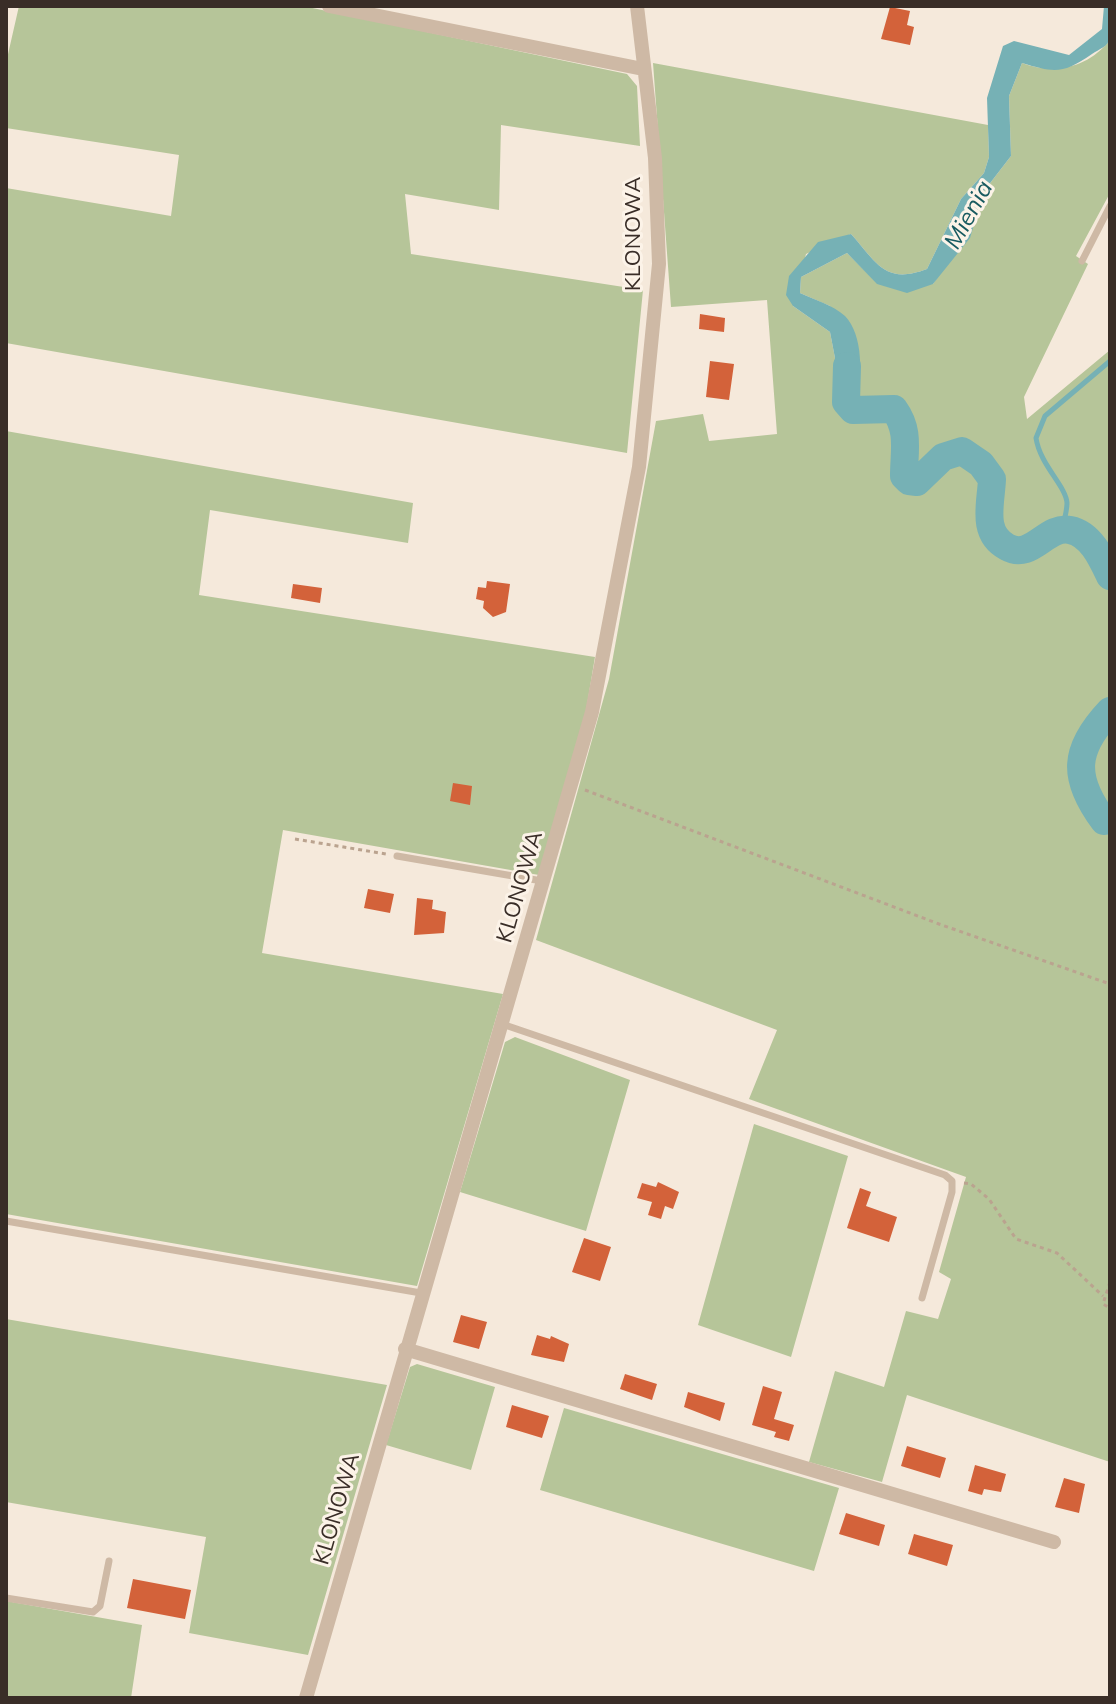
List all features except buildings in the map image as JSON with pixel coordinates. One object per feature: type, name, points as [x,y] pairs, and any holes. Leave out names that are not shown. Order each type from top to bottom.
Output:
[{"type":"street","points":[[329,6],[643,69]]},
{"type":"street","name":"KLONOWA","points":[[306,1698],[592,712],[639,467],[659,264],[655,158],[637,6]]},
{"type":"street","points":[[405,1349],[1054,1542]]},
{"type":"lane","points":[[1082,261],[1110,206]]},
{"type":"lane","points":[[397,856],[544,881]]},
{"type":"lane","points":[[502,1024],[945,1175],[952,1181],[922,1298]]},
{"type":"lane","points":[[6,1221],[421,1293]]},
{"type":"lane","points":[[6,1598],[93,1612],[100,1606],[109,1561]]},
{"type":"path","points":[[572,785],[939,924],[1110,984]]},
{"type":"path","points":[[295,839],[397,856]]},
{"type":"path","points":[[952,1181],[971,1184],[989,1199],[1016,1239],[1057,1253],[1103,1296]]},
{"type":"path","points":[[1110,1282],[1103,1296],[1103,1304],[1110,1308]]},
{"type":"green space","points":[[19,6],[303,6],[627,74],[637,86],[640,146],[501,125],[499,210],[405,194],[411,254],[643,290],[627,453],[6,343],[6,188],[171,216],[179,155],[6,128],[6,63]]},
{"type":"green space","points":[[1110,40],[1110,193],[1076,256],[1088,264],[1024,397],[1027,419],[1110,350],[1110,1462],[907,1395],[882,1482],[809,1462],[835,1371],[884,1387],[906,1311],[938,1319],[951,1279],[939,1272],[966,1177],[749,1099],[777,1030],[536,940],[609,679],[656,421],[703,414],[709,441],[777,434],[767,300],[671,307],[653,63],[988,125],[989,157],[984,173],[961,199],[927,269],[913,273],[891,273],[875,262],[851,234],[806,254],[793,306],[830,332],[839,379],[839,404],[857,392],[830,306],[800,293],[801,277],[847,253],[878,284],[933,284],[978,215],[984,191],[1011,156],[1009,96],[1022,63],[1046,68],[1070,66],[1091,57]]},
{"type":"green space","points":[[6,431],[413,503],[408,543],[210,510],[199,595],[595,657],[585,717],[539,875],[283,830],[262,953],[503,994],[417,1286],[6,1214]]},
{"type":"green space","points":[[515,1037],[630,1080],[586,1231],[460,1192],[505,1042]]},
{"type":"green space","points":[[754,1124],[848,1156],[791,1357],[698,1325]]},
{"type":"green space","points":[[6,1319],[387,1385],[308,1655],[189,1633],[206,1537],[6,1502]]},
{"type":"green space","points":[[417,1364],[495,1387],[471,1470],[386,1445],[410,1367]]},
{"type":"green space","points":[[564,1408],[839,1488],[814,1571],[540,1490]]},
{"type":"green space","points":[[6,1601],[142,1625],[131,1698],[6,1698]]},
{"type":"water","points":[[1104,6],[1110,6],[1111,30],[1109,41],[1103,48],[1058,70],[1022,63],[1009,96],[1011,156],[984,191],[970,238],[933,284],[907,293],[877,284],[847,253],[801,277],[800,293],[840,312],[855,334],[860,357],[857,391],[853,400],[839,405],[839,379],[830,332],[793,306],[786,295],[789,276],[818,242],[851,234],[875,262],[891,273],[913,273],[927,269],[961,199],[984,173],[989,157],[987,98],[1003,46],[1014,41],[1069,55],[1102,29]]},
{"type":"waterway","points":[[1062,530],[1066,496],[1042,457],[1036,438],[1045,416],[1110,361]]},
{"type":"waterway","name":"Mienia","points":[[847,366],[846,402],[853,410],[894,409],[899,417],[905,441],[904,476],[909,481],[917,482],[943,457],[962,451],[981,464],[992,479],[989,517],[999,541],[1007,547],[1024,550],[1061,530],[1077,532],[1090,542],[1110,576]]},
{"type":"waterway","name":"Mienia","points":[[1110,711],[1089,739],[1081,764],[1086,791],[1104,821],[1110,820]]}]
